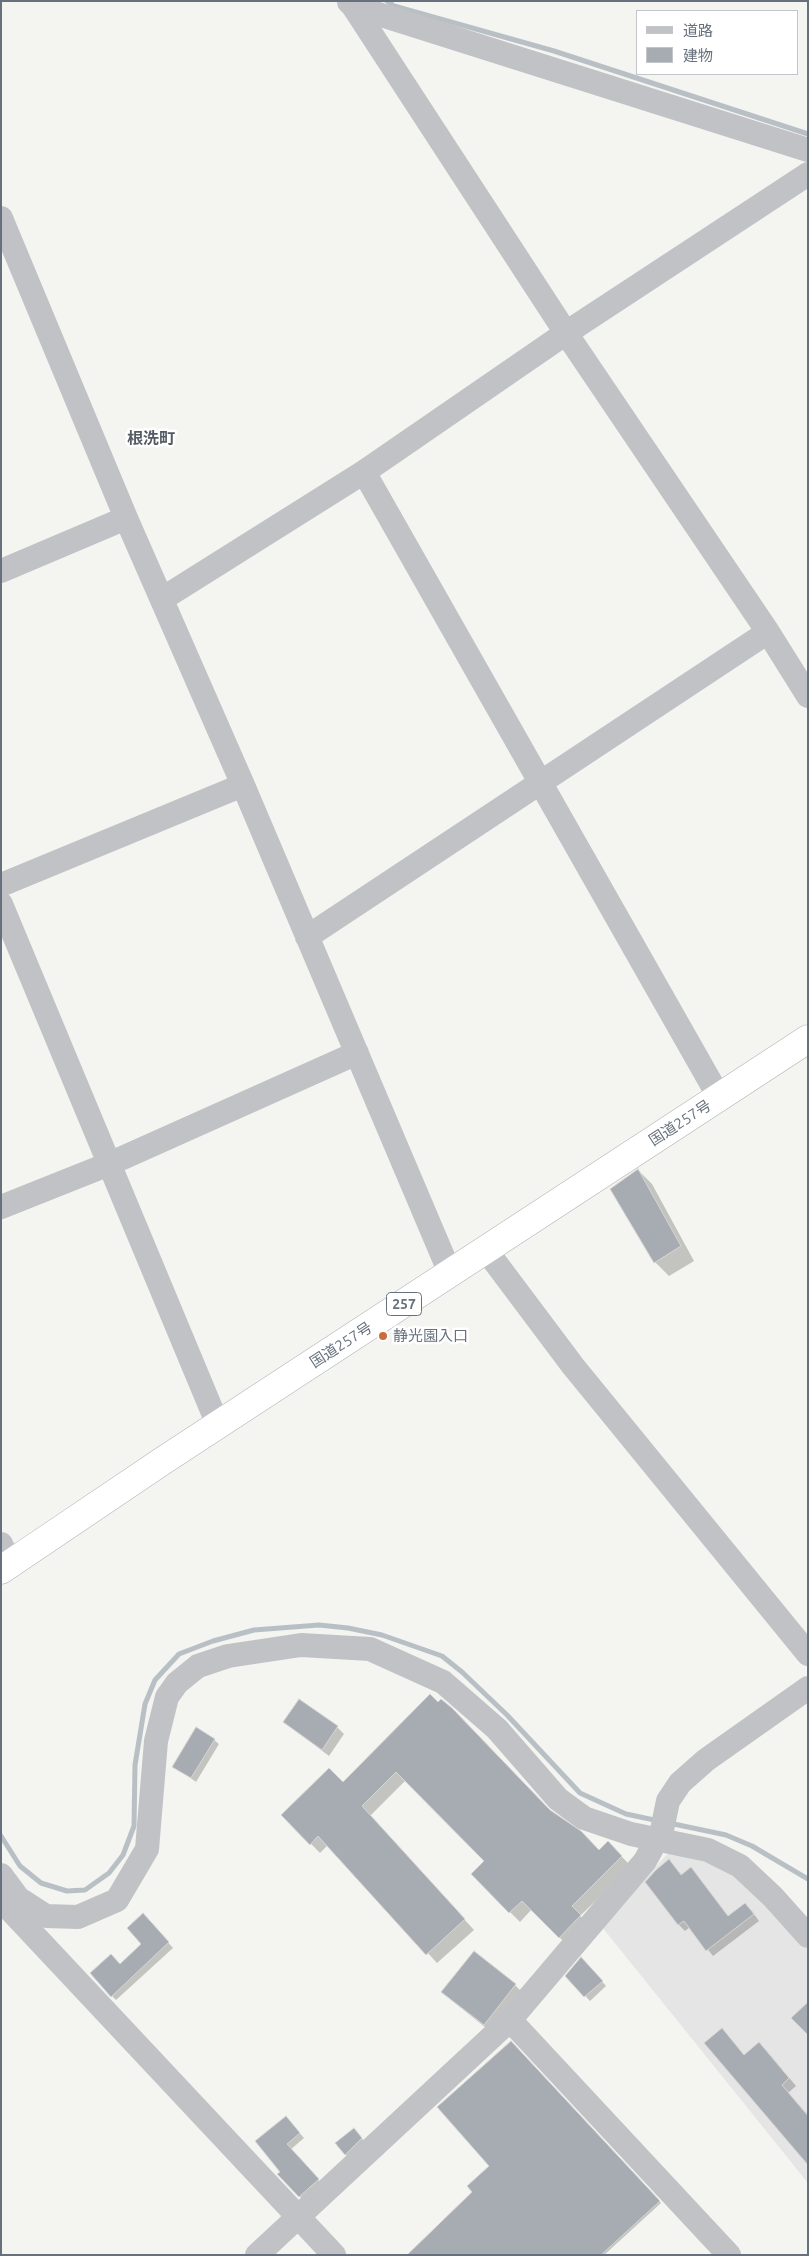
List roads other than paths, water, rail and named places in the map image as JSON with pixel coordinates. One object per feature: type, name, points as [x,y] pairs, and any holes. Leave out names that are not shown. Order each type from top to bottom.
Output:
[{"type":"highway","name":"国道257号","points":[[4,1559],[218,1425],[808,1039]]},
{"type":"street","points":[[350,3],[808,150]]},
{"type":"street","points":[[350,3],[566,333],[768,632],[808,696]]},
{"type":"street","points":[[162,599],[364,472],[566,333],[808,174]]},
{"type":"street","points":[[1,218],[8,253],[243,785],[450,1273]]},
{"type":"street","points":[[364,472],[719,1097]]},
{"type":"street","points":[[1,571],[126,518]]},
{"type":"street","points":[[307,937],[768,632]]},
{"type":"street","points":[[1,885],[243,785]]},
{"type":"street","points":[[1,904],[218,1425]]},
{"type":"street","points":[[1,1208],[109,1164],[357,1053]]},
{"type":"street","points":[[486,1250],[573,1366],[804,1643]]},
{"type":"street","points":[[1,1875],[18,1898],[46,1916],[78,1917],[117,1900],[147,1849],[156,1741],[167,1697],[177,1683],[198,1666],[228,1656],[301,1645],[370,1649],[443,1682],[497,1729],[558,1799],[584,1818],[660,1836],[708,1850],[740,1866],[773,1896],[808,1936]]},
{"type":"street","points":[[257,2255],[510,2020],[645,1861],[660,1836],[668,1801],[680,1783],[706,1760],[808,1688]]},
{"type":"street","points":[[1,1900],[334,2255]]},
{"type":"street","points":[[510,2020],[729,2255]]},
{"type":"waterway","points":[[387,1],[394,6],[554,51],[808,134]]},
{"type":"waterway","points":[[1,1836],[20,1866],[41,1883],[67,1891],[85,1890],[109,1873],[123,1855],[134,1826],[135,1765],[145,1704],[155,1680],[179,1654],[213,1641],[254,1630],[319,1625],[348,1628],[382,1635],[442,1656],[462,1672],[507,1715],[580,1793],[626,1814],[659,1821]]},
{"type":"waterway","points":[[669,1823],[726,1835],[752,1846],[808,1879]]},
{"type":"place","name":"静光園入口","points":[[383,1336]]},
{"type":"district","name":"根洗町","points":[[151,439]]}]
